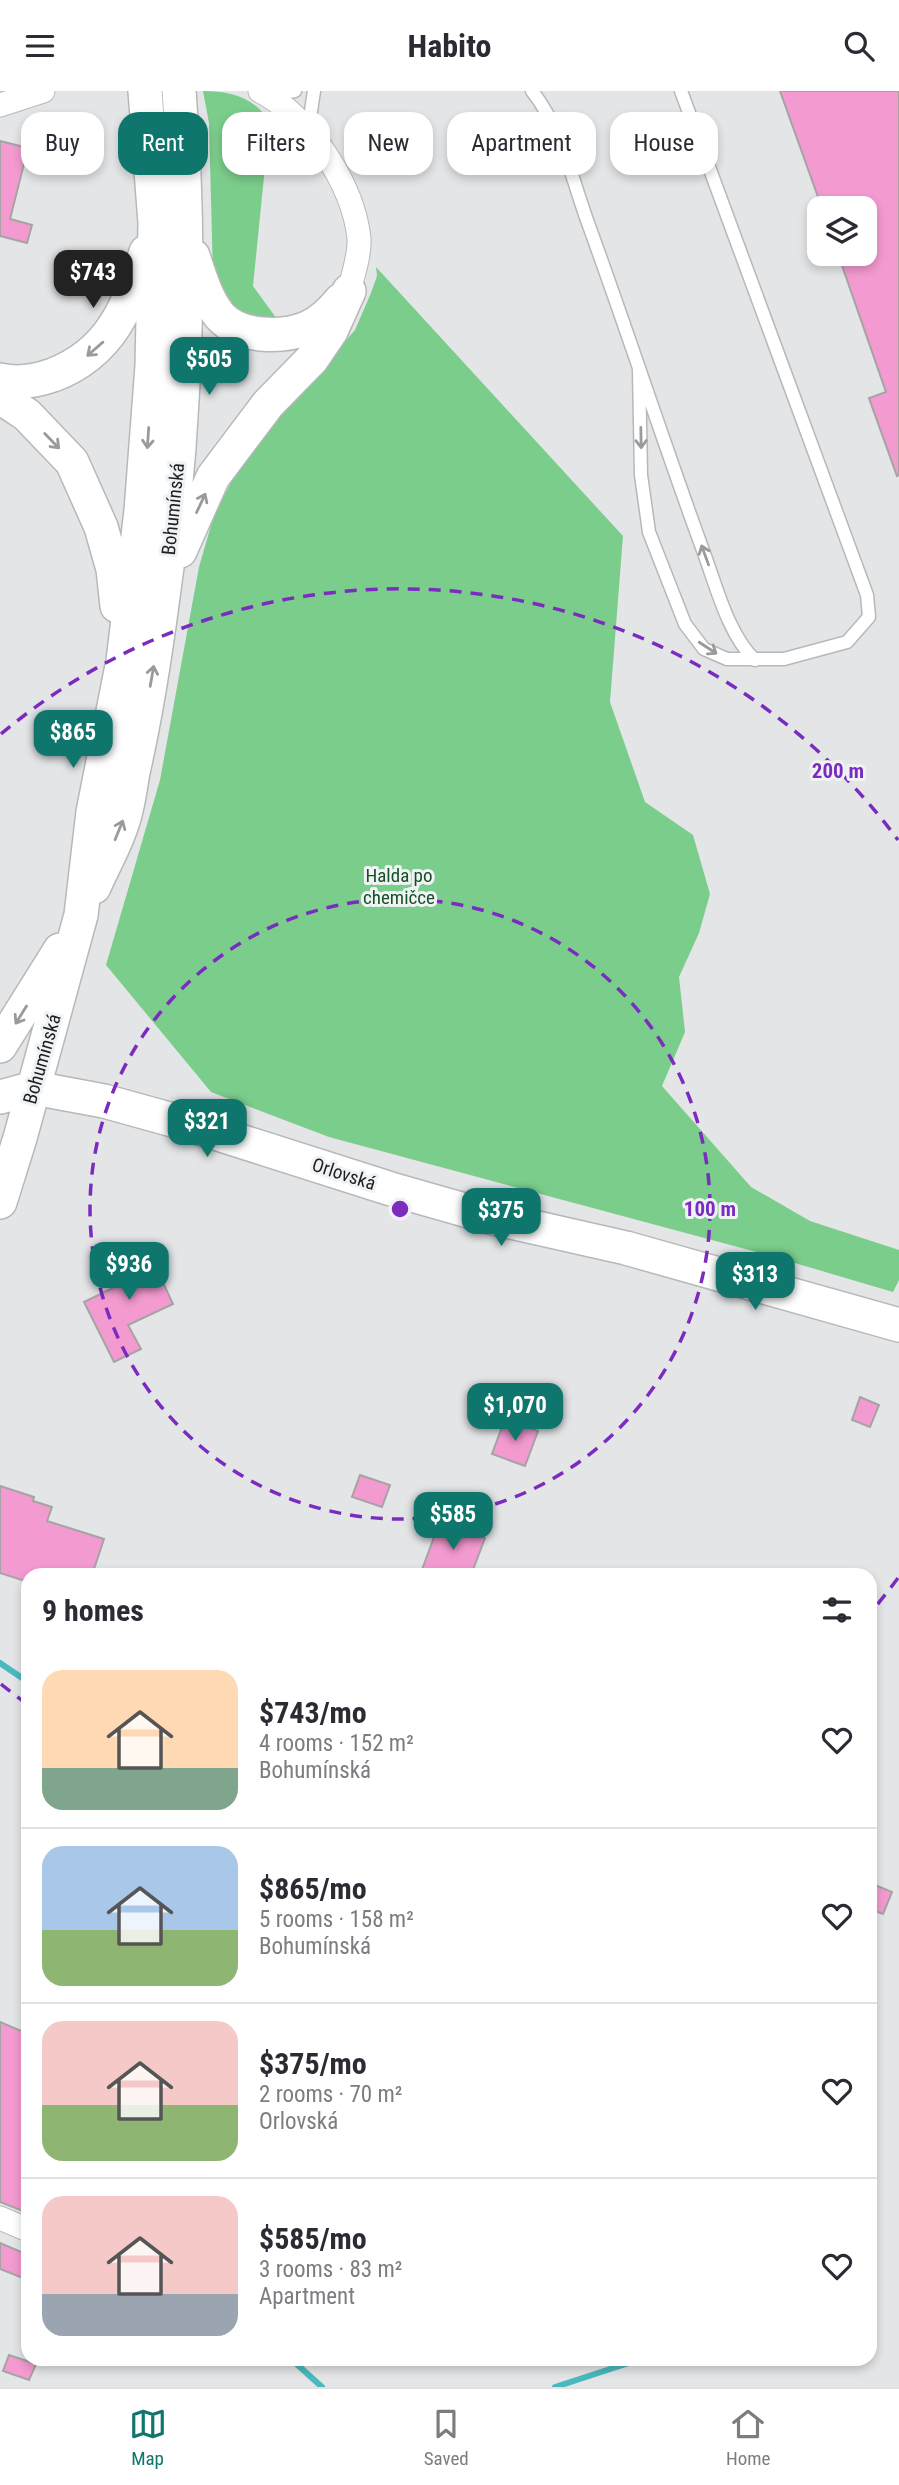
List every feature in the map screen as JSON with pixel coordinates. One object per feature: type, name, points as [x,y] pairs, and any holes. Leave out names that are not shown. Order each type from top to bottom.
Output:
[{"type":"main road","name":"Bohumínská","points":[[81,915],[122,824],[140,744],[165,589],[183,378],[185,202],[180,102]]},
{"type":"main road","name":"Bohumínská","points":[[0,1202],[81,915],[93,812],[122,661],[148,437],[155,223],[146,103]]},
{"type":"main road","points":[[185,202],[193,254],[201,279],[221,317],[232,325],[252,332],[277,335],[309,327],[330,312],[349,291]]},
{"type":"main road","points":[[0,380],[12,383],[44,378],[72,367],[102,344],[122,315],[155,223]]},
{"type":"main road","points":[[165,589],[213,477],[268,404],[312,359],[331,331],[349,291]]},
{"type":"main road","points":[[0,397],[27,415],[72,462],[102,527],[113,569],[122,661]]},
{"type":"main road","points":[[0,1046],[81,915]]},
{"type":"main road","points":[[0,1097],[34,1088]]},
{"type":"main road","name":"Orlovská","points":[[34,1088],[104,1101],[175,1120],[391,1189],[489,1217],[626,1248],[899,1325]]},
{"type":"street","points":[[0,105],[43,91]]},
{"type":"street","points":[[264,93],[286,112]]},
{"type":"street","points":[[330,164],[350,198],[359,241],[349,291]]},
{"type":"street","points":[[0,2218],[21,2227]]},
{"type":"lane","points":[[264,93],[295,91]]},
{"type":"lane","points":[[311,112],[314,91]]},
{"type":"lane","points":[[532,91],[551,120],[671,463],[736,637],[755,660]]},
{"type":"lane","points":[[639,370],[642,475],[649,532],[685,624],[704,649],[727,659],[784,659],[848,642],[869,617],[867,595],[681,91]]},
{"type":"green space","points":[[203,91],[231,94],[250,102],[262,112],[222,112],[222,175],[264,175],[253,286],[277,319],[253,316],[238,309],[213,276],[207,112]]},
{"type":"green space","name":"Halda po chemičce","points":[[376,267],[623,536],[610,702],[645,802],[693,835],[710,894],[699,933],[679,977],[685,1032],[662,1086],[751,1187],[810,1221],[899,1250],[899,1280],[893,1292],[771,1256],[329,1137],[211,1092],[106,965],[160,780],[199,567],[214,515],[240,465],[270,426],[355,330],[377,276]]},
{"type":"building","points":[[780,91],[899,91],[897,476],[869,398],[886,392],[842,266],[877,266],[877,196],[818,196]]},
{"type":"building","points":[[0,141],[21,146],[21,175],[10,219],[32,225],[27,243],[0,236]]},
{"type":"building","points":[[145,1244],[173,1304],[128,1325],[141,1349],[114,1362],[84,1302],[125,1282],[114,1259]]},
{"type":"building","points":[[860,1397],[879,1405],[870,1427],[852,1420]]},
{"type":"building","points":[[505,1419],[538,1431],[525,1466],[492,1454]]},
{"type":"building","points":[[360,1475],[390,1485],[382,1507],[352,1497]]},
{"type":"building","points":[[0,1486],[34,1497],[33,1501],[52,1507],[47,1521],[104,1539],[94,1568],[21,1568],[21,1580],[0,1573]]},
{"type":"building","points":[[440,1521],[485,1538],[474,1568],[423,1568]]},
{"type":"building","points":[[877,1886],[892,1892],[883,1914],[877,1912]]},
{"type":"building","points":[[0,2022],[21,2031],[21,2210],[0,2202]]},
{"type":"building","points":[[0,2243],[21,2252],[21,2277],[0,2269]]},
{"type":"building","points":[[9,2355],[21,2359],[21,2366],[35,2366],[29,2380],[3,2371]]},
{"type":"waterway","points":[[0,1663],[21,1677]]},
{"type":"waterway","points":[[299,2366],[322,2387]]},
{"type":"waterway","points":[[555,2387],[620,2366]]}]
